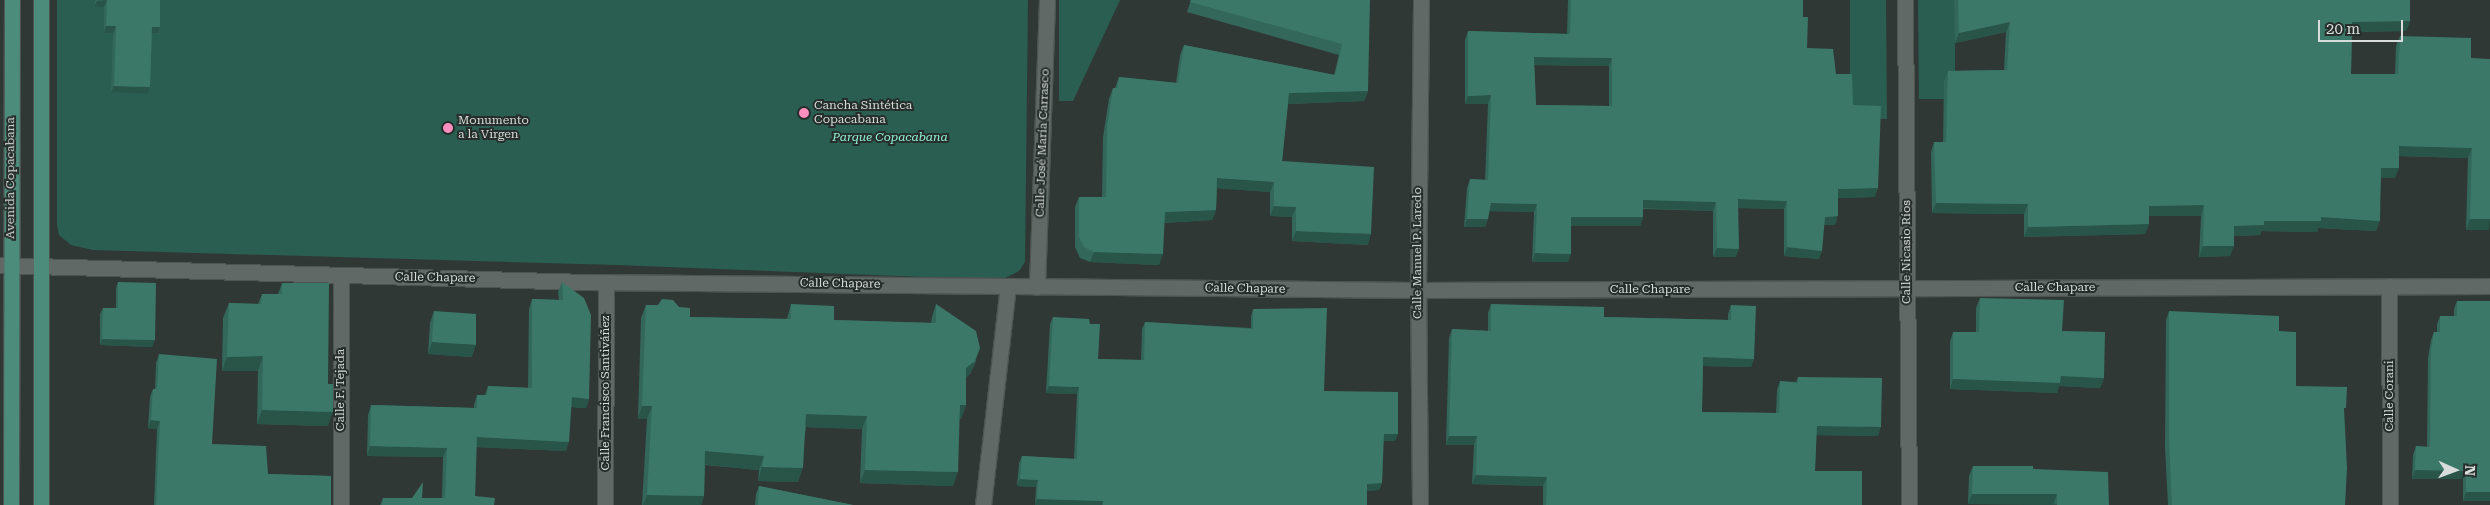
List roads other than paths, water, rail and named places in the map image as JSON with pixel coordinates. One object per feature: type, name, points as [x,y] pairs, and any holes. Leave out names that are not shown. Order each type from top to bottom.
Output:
[{"type":"main road","name":"Avenida Copacabana","points":[[10,505],[6,265],[12,0]]},
{"type":"main road","points":[[41,0],[41,505]]},
{"type":"street","name":"Calle José María Carrasco","points":[[1037,287],[1047,0]]},
{"type":"street","name":"Calle Manuel P. Laredo","points":[[1420,505],[1418,290],[1421,0]]},
{"type":"street","name":"Calle Nicasio Ríos","points":[[1905,0],[1909,505]]},
{"type":"street","name":"Calle Chapare","points":[[6,265],[606,282],[1037,287],[1418,290],[2490,286]]},
{"type":"street","name":"Calle F. Tejada","points":[[341,275],[341,505]]},
{"type":"street","name":"Calle Francisco Santiváñez","points":[[605,505],[606,282]]},
{"type":"street","points":[[983,505],[1008,286]]},
{"type":"street","name":"Calle Corani","points":[[2389,286],[2390,505]]},
{"type":"place","name":"Cancha Sintética Copacabana","points":[[804,113]]},
{"type":"place","name":"Monumento a la Virgen","points":[[448,128]]},
{"type":"park label","name":"Parque Copacabana","points":[[890,138]]}]
